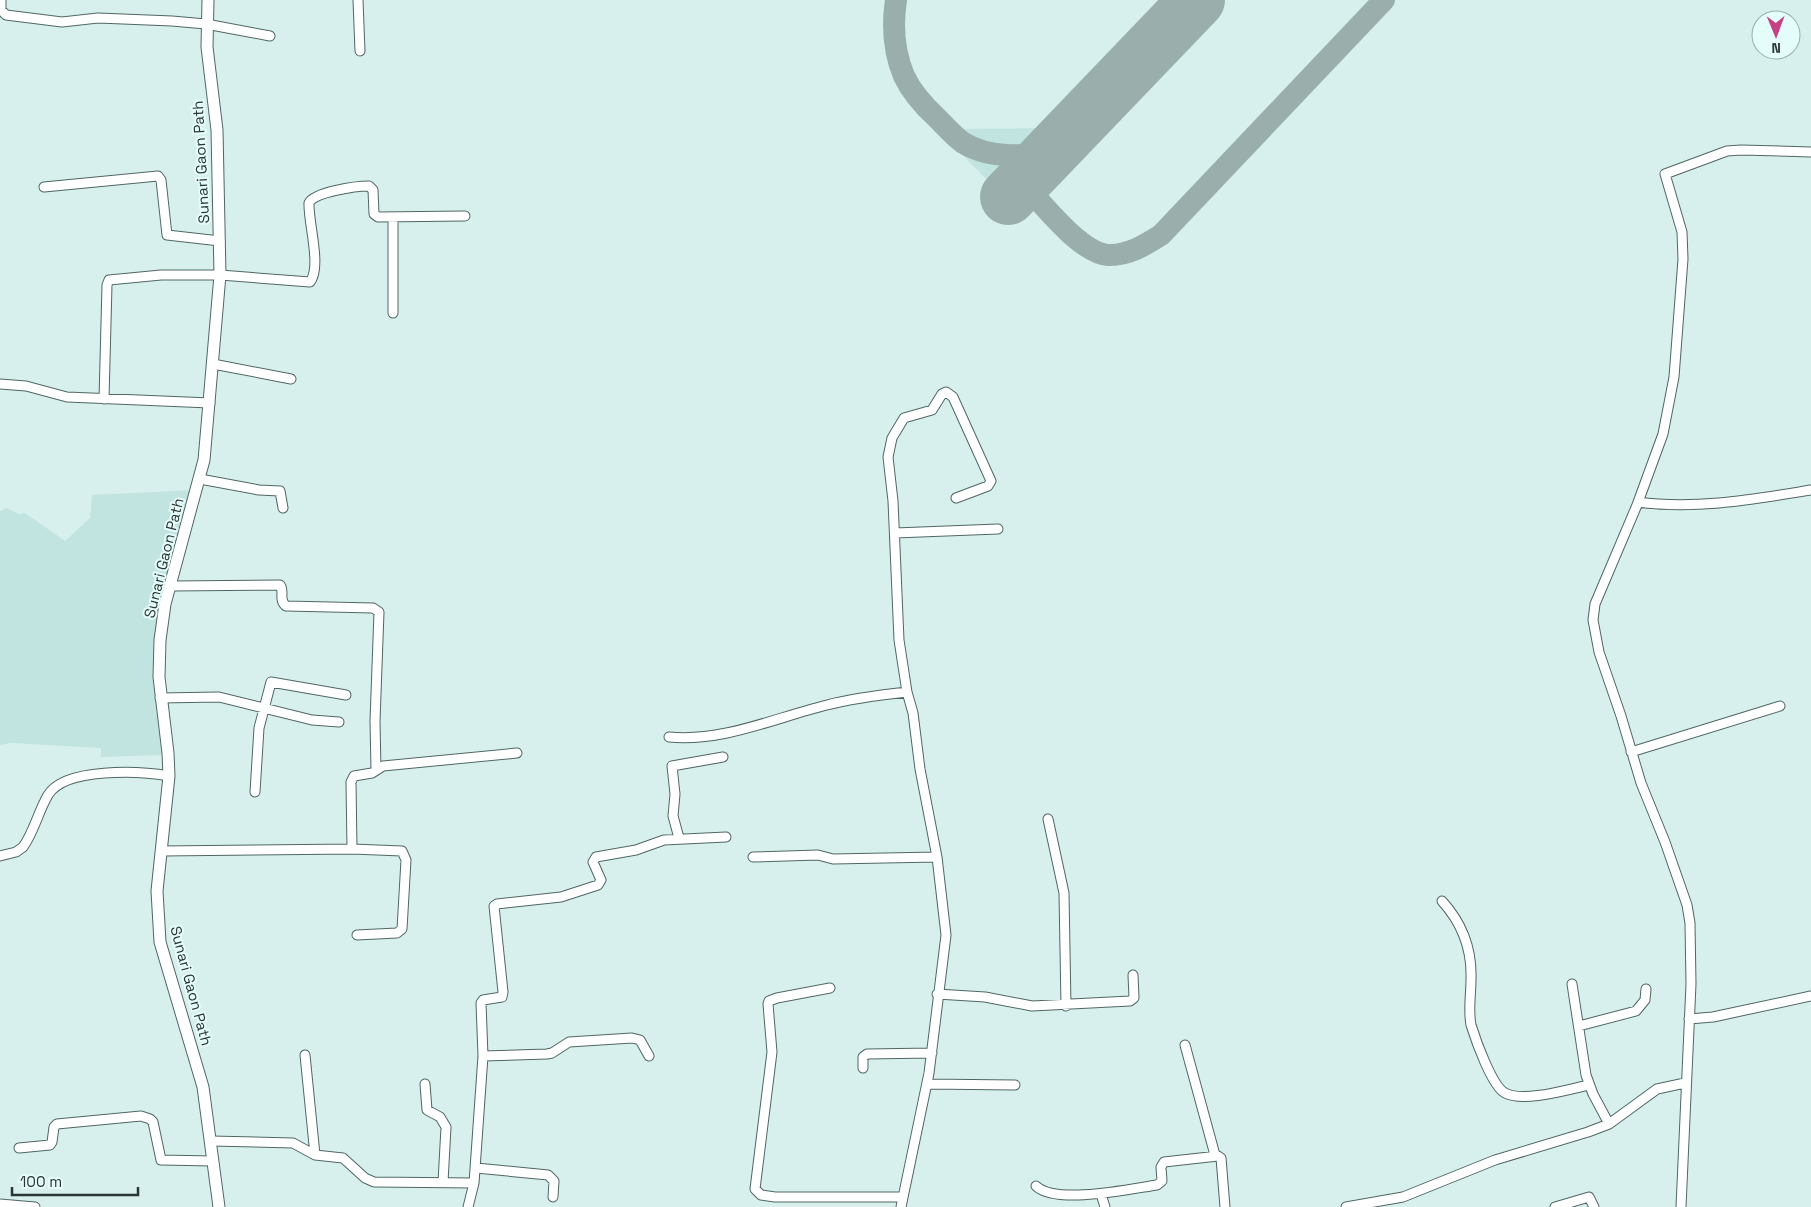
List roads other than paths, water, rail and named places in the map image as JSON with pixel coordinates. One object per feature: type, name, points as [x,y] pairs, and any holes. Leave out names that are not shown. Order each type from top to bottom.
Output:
[{"type":"street","points":[[1,0],[1,10],[6,15],[36,20],[62,22],[104,18],[206,24],[270,36]]},
{"type":"street","name":"Sunari Gaon Path","points":[[208,0],[206,24],[209,68],[217,130],[220,275],[206,451],[165,604],[160,640],[160,698],[168,753],[169,776],[157,891],[160,942],[201,1077],[219,1207]]},
{"type":"street","points":[[358,0],[360,51]]},
{"type":"street","points":[[1681,1207],[1691,937],[1687,905],[1665,842],[1641,784],[1599,652],[1594,620],[1595,604],[1638,502],[1663,434],[1674,377],[1684,259],[1682,232],[1665,174],[1727,151],[1811,152]]},
{"type":"street","points":[[44,187],[158,176],[161,180],[167,235],[220,241]]},
{"type":"street","points":[[104,399],[107,288],[109,280],[161,275],[220,275],[310,282],[314,276],[309,208],[311,199],[314,196],[369,186],[372,190],[376,216],[465,216]]},
{"type":"street","points":[[393,313],[394,217]]},
{"type":"street","points":[[213,364],[291,379]]},
{"type":"street","points":[[0,384],[26,386],[67,397],[210,403]]},
{"type":"street","points":[[901,1207],[927,1084],[946,934],[937,857],[921,775],[900,640],[895,533],[888,457],[892,438],[904,418],[932,410],[942,394],[946,392],[953,397],[991,481],[988,486],[956,498]]},
{"type":"street","points":[[200,479],[259,490],[280,491],[283,508]]},
{"type":"street","points":[[1638,502],[1674,505],[1810,493]]},
{"type":"street","points":[[895,533],[998,529]]},
{"type":"street","points":[[171,586],[240,587],[277,584],[282,586],[282,601],[286,606],[373,608],[379,612],[375,721],[376,770]]},
{"type":"street","points":[[255,792],[258,742],[272,682],[346,695]]},
{"type":"street","points":[[669,737],[712,736],[750,728],[827,705],[907,692]]},
{"type":"street","points":[[160,698],[219,697],[312,720],[338,722]]},
{"type":"street","points":[[1631,752],[1780,706]]},
{"type":"street","points":[[352,849],[352,779],[354,776],[372,773],[384,766],[517,753]]},
{"type":"street","points":[[679,838],[673,816],[675,794],[672,766],[723,756]]},
{"type":"street","points":[[0,856],[16,852],[23,847],[47,796],[61,783],[74,778],[117,772],[169,776]]},
{"type":"street","points":[[1048,819],[1064,893],[1066,1006]]},
{"type":"street","points":[[468,1207],[476,1168],[483,1056],[481,1003],[503,995],[501,965],[493,915],[495,905],[561,897],[598,886],[601,880],[593,864],[594,858],[679,838],[726,837]]},
{"type":"street","points":[[162,851],[352,849],[398,850],[404,853],[406,860],[402,929],[396,933],[357,935]]},
{"type":"street","points":[[753,857],[818,855],[832,859],[937,857]]},
{"type":"street","points":[[1442,902],[1459,924],[1466,940],[1471,966],[1469,1015],[1471,1026],[1500,1089],[1511,1095],[1525,1096],[1589,1085]]},
{"type":"street","points":[[938,994],[986,997],[1021,1006],[1066,1006],[1133,1000],[1133,975]]},
{"type":"street","points":[[1572,984],[1589,1085],[1608,1124]]},
{"type":"street","points":[[830,988],[769,1001],[772,1052],[755,1185],[757,1192],[761,1195],[775,1197],[903,1197]]},
{"type":"street","points":[[1578,1026],[1636,1011],[1645,1000],[1646,989]]},
{"type":"street","points":[[1689,1019],[1713,1017],[1811,996]]},
{"type":"street","points":[[483,1056],[546,1054],[552,1053],[569,1042],[632,1038],[640,1040],[648,1056]]},
{"type":"street","points":[[1185,1045],[1215,1156]]},
{"type":"street","points":[[863,1068],[863,1057],[867,1054],[932,1053]]},
{"type":"street","points":[[305,1055],[314,1155]]},
{"type":"street","points":[[1346,1207],[1403,1197],[1495,1160],[1562,1141],[1608,1124],[1657,1089],[1685,1083]]},
{"type":"street","points":[[425,1084],[426,1108],[440,1117],[446,1127],[443,1182]]},
{"type":"street","points":[[927,1084],[1015,1085]]},
{"type":"street","points":[[20,1148],[51,1144],[54,1127],[57,1124],[141,1116],[153,1122],[161,1160],[213,1161]]},
{"type":"street","points":[[211,1141],[287,1142],[298,1145],[314,1155],[343,1158],[369,1181],[474,1183]]},
{"type":"street","points":[[1036,1186],[1047,1193],[1101,1194],[1157,1185],[1162,1181],[1161,1167],[1164,1162],[1215,1156],[1221,1158],[1225,1207]]},
{"type":"street","points":[[476,1168],[548,1175],[554,1181],[553,1197]]},
{"type":"street","points":[[1101,1194],[1105,1207]]},
{"type":"street","points":[[775,1197],[776,1207]]},
{"type":"street","points":[[1554,1207],[1589,1198],[1594,1207]]},
{"type":"street","points":[[0,1204],[36,1207]]}]
